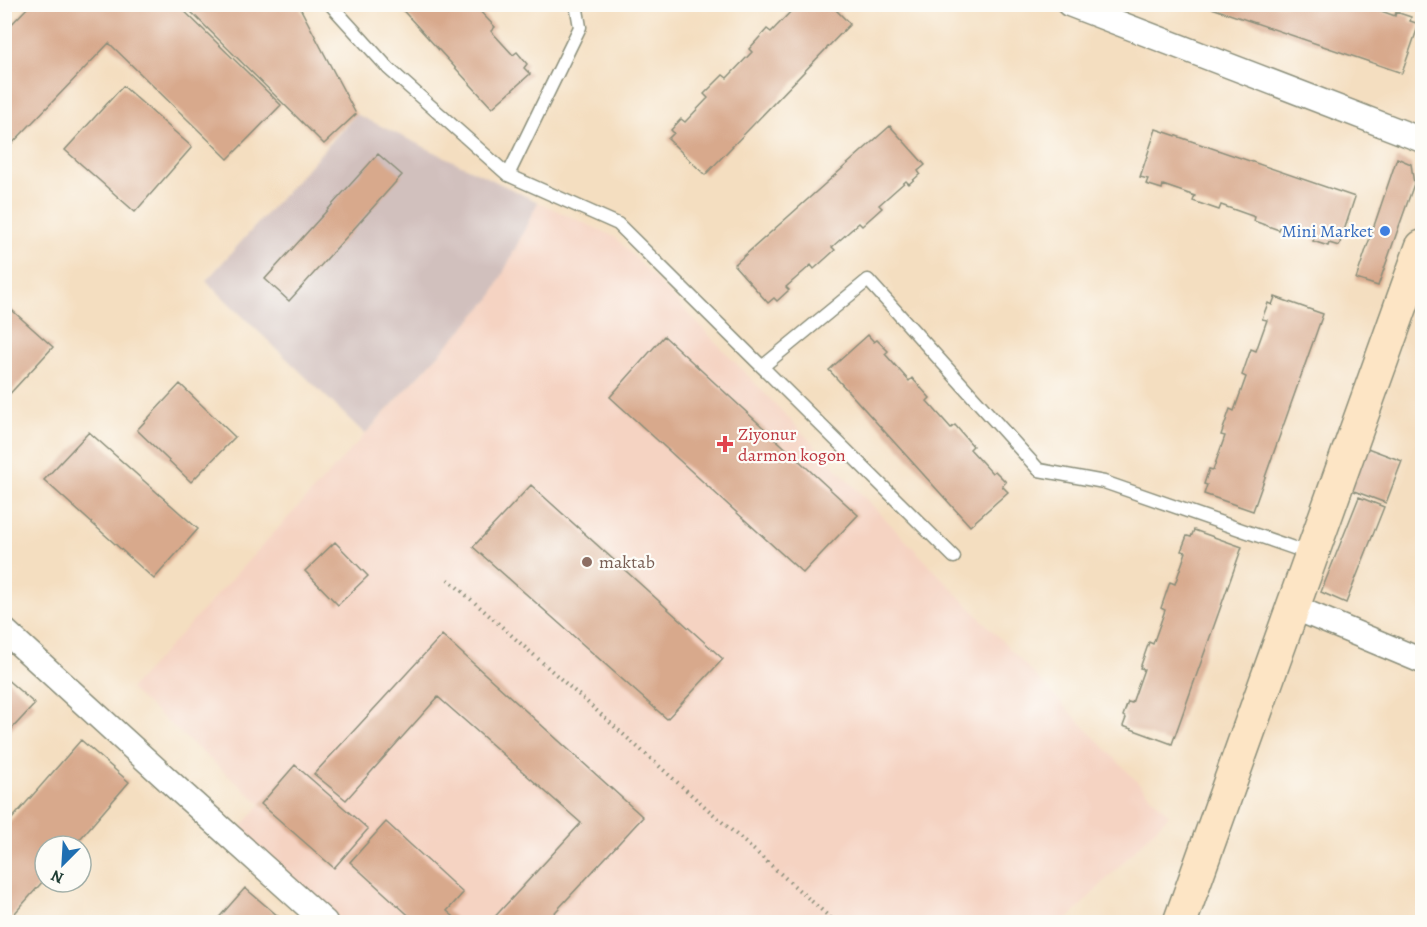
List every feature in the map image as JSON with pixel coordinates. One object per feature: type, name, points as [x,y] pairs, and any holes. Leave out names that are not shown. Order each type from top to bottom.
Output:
[{"type":"street","points":[[1069,4],[1422,140]]},
{"type":"street","points":[[1180,922],[1422,248]]},
{"type":"street","points":[[1293,607],[1422,661]]},
{"type":"street","points":[[4,630],[325,922]]},
{"type":"lane","points":[[330,4],[389,69],[508,176],[618,224],[954,557]]},
{"type":"lane","points":[[508,176],[580,27],[576,4]]},
{"type":"lane","points":[[762,367],[868,280],[1039,470],[1104,482],[1312,555]]},
{"type":"path","points":[[448,579],[835,922]]},
{"type":"shaded area","points":[[356,114],[538,202],[491,298],[365,434],[206,281]]},
{"type":"shaded area","name":"maktab","points":[[538,202],[615,237],[1169,815],[1065,922],[339,922],[238,830],[261,804],[130,689],[491,298]]},
{"type":"building","points":[[31,4],[177,4],[281,105],[228,159],[109,43],[4,152],[4,32]]},
{"type":"building","points":[[183,4],[298,4],[356,114],[324,144]]},
{"type":"building","points":[[397,4],[467,4],[472,11],[476,7],[495,27],[491,31],[513,55],[517,52],[527,64],[524,68],[530,74],[492,108]]},
{"type":"building","points":[[794,4],[830,4],[850,24],[705,175],[668,139],[674,133],[671,130],[681,119],[685,122],[708,98],[704,94],[723,75],[727,78],[752,52],[749,49],[767,29],[771,32],[796,6]]},
{"type":"building","points":[[1362,4],[1395,16],[1396,12],[1411,17],[1410,21],[1419,24],[1402,73],[1203,5]]},
{"type":"building","points":[[123,86],[192,147],[135,212],[65,150]]},
{"type":"building","points":[[890,126],[925,165],[918,171],[920,174],[909,184],[906,181],[879,205],[882,208],[862,226],[859,223],[832,247],[835,250],[814,269],[811,265],[786,287],[789,290],[777,301],[774,298],[768,303],[734,265]]},
{"type":"building","points":[[1156,129],[1355,197],[1339,246],[1329,243],[1328,246],[1313,241],[1315,237],[1281,225],[1279,230],[1254,221],[1255,217],[1221,205],[1219,210],[1193,201],[1195,196],[1163,185],[1162,189],[1146,184],[1148,179],[1140,177]]},
{"type":"building","points":[[378,154],[402,175],[289,301],[265,279]]},
{"type":"building","name":"Mini Market","points":[[1397,158],[1411,164],[1414,184],[1378,286],[1356,279]]},
{"type":"building","points":[[1275,297],[1323,314],[1253,511],[1204,494],[1207,485],[1204,484],[1209,469],[1213,470],[1225,436],[1221,435],[1230,409],[1234,411],[1246,377],[1242,375],[1251,349],[1256,351],[1267,320],[1262,319],[1268,303],[1272,305]]},
{"type":"building","points":[[4,303],[53,347],[4,400]]},
{"type":"building","points":[[868,335],[888,351],[885,354],[909,381],[912,378],[930,398],[927,401],[951,428],[955,425],[973,446],[970,449],[992,473],[995,471],[1006,482],[1002,486],[1008,492],[970,526],[829,370]]},
{"type":"building","points":[[664,336],[858,515],[803,573],[610,397]]},
{"type":"building","points":[[180,384],[235,437],[191,482],[137,430]]},
{"type":"building","points":[[89,432],[198,529],[154,579],[44,480]]},
{"type":"building","points":[[1362,446],[1402,461],[1386,503],[1346,488]]},
{"type":"building","points":[[531,485],[723,659],[667,719],[473,547]]},
{"type":"building","points":[[1359,497],[1384,507],[1346,603],[1321,592]]},
{"type":"building","points":[[1194,530],[1242,547],[1172,744],[1123,726],[1126,718],[1123,716],[1128,702],[1132,703],[1144,669],[1140,668],[1149,642],[1153,644],[1165,610],[1161,608],[1170,582],[1175,584],[1186,552],[1181,551],[1187,536],[1191,537]]},
{"type":"building","points":[[335,542],[368,576],[338,605],[305,571]]},
{"type":"building","points":[[442,635],[643,817],[546,922],[490,922],[581,823],[438,697],[346,800],[314,774]]},
{"type":"building","points":[[4,677],[35,704],[4,737]]},
{"type":"building","points":[[81,740],[129,782],[84,834],[33,834],[33,893],[7,922],[4,922],[4,828]]},
{"type":"building","points":[[295,765],[368,829],[334,868],[261,804]]},
{"type":"building","points":[[386,822],[463,893],[447,911],[460,922],[416,922],[350,862]]},
{"type":"building","points":[[245,888],[285,922],[215,922]]},
{"type":"place","name":"Mini Market","points":[[1385,231]]},
{"type":"place","name":"Ziyonur darmon kogon","points":[[725,444]]},
{"type":"place","name":"maktab","points":[[587,562]]}]
